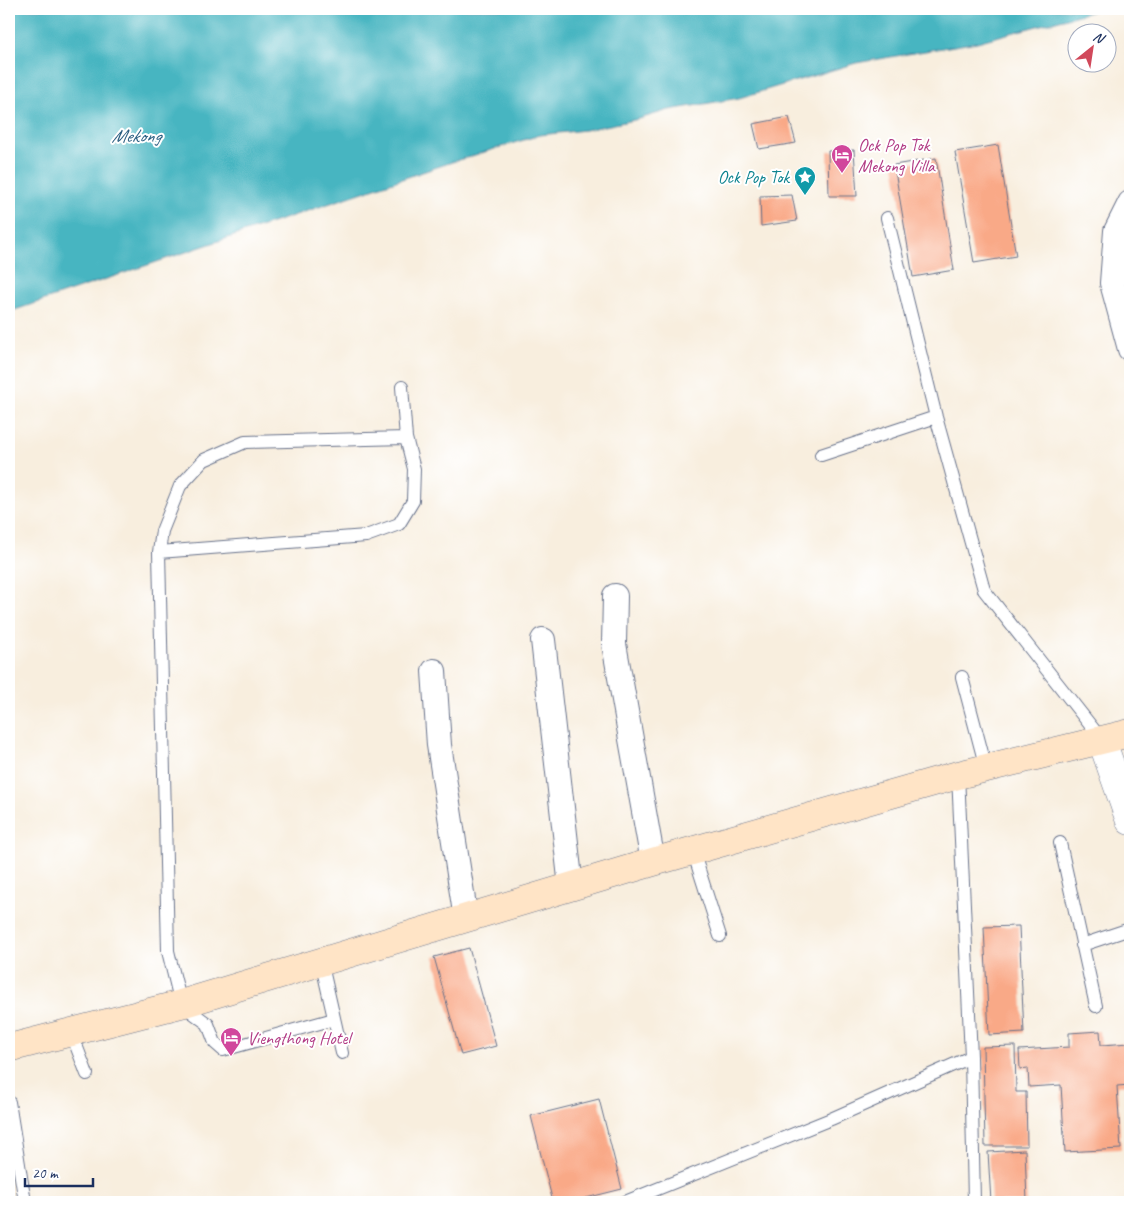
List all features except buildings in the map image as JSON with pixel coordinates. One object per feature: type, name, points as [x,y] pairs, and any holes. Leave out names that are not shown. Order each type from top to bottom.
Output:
[{"type":"main road","points":[[9,1048],[181,1004],[653,862],[958,775],[1130,733]]},
{"type":"street","points":[[1130,203],[1116,231],[1112,282],[1130,349]]},
{"type":"street","points":[[615,596],[614,644],[653,862]]},
{"type":"street","points":[[543,640],[571,887]]},
{"type":"street","points":[[434,671],[439,745],[466,919]]},
{"type":"street","points":[[1102,741],[1130,821]]},
{"type":"lane","points":[[887,218],[936,417],[984,590],[1102,741]]},
{"type":"lane","points":[[159,552],[366,536],[399,524],[412,501],[414,469],[406,438],[402,387]]},
{"type":"lane","points":[[821,455],[936,417]]},
{"type":"lane","points":[[334,1019],[223,1050],[215,1043],[208,1024],[181,1004],[168,951],[159,552],[162,531],[180,486],[204,460],[245,442],[406,438]]},
{"type":"lane","points":[[962,677],[986,768]]},
{"type":"lane","points":[[958,775],[971,1058],[974,1202]]},
{"type":"lane","points":[[1060,843],[1096,1006]]},
{"type":"lane","points":[[693,851],[720,936]]},
{"type":"lane","points":[[1082,945],[1130,929]]},
{"type":"lane","points":[[321,961],[342,1053]]},
{"type":"lane","points":[[71,1032],[87,1074]]},
{"type":"lane","points":[[625,1202],[831,1120],[971,1058]]},
{"type":"lane","points":[[9,1102],[25,1202]]},
{"type":"water","name":"Mekong","points":[[9,9],[1101,9],[977,42],[856,63],[739,98],[669,110],[639,119],[585,130],[540,135],[452,162],[9,312]]},
{"type":"place","name":"Ock Pop Tok Mekong Villa","points":[[842,174]]},
{"type":"place","name":"Ock Pop Tok","points":[[805,196]]},
{"type":"place","name":"Viengthong Hotel","points":[[231,1057]]}]
